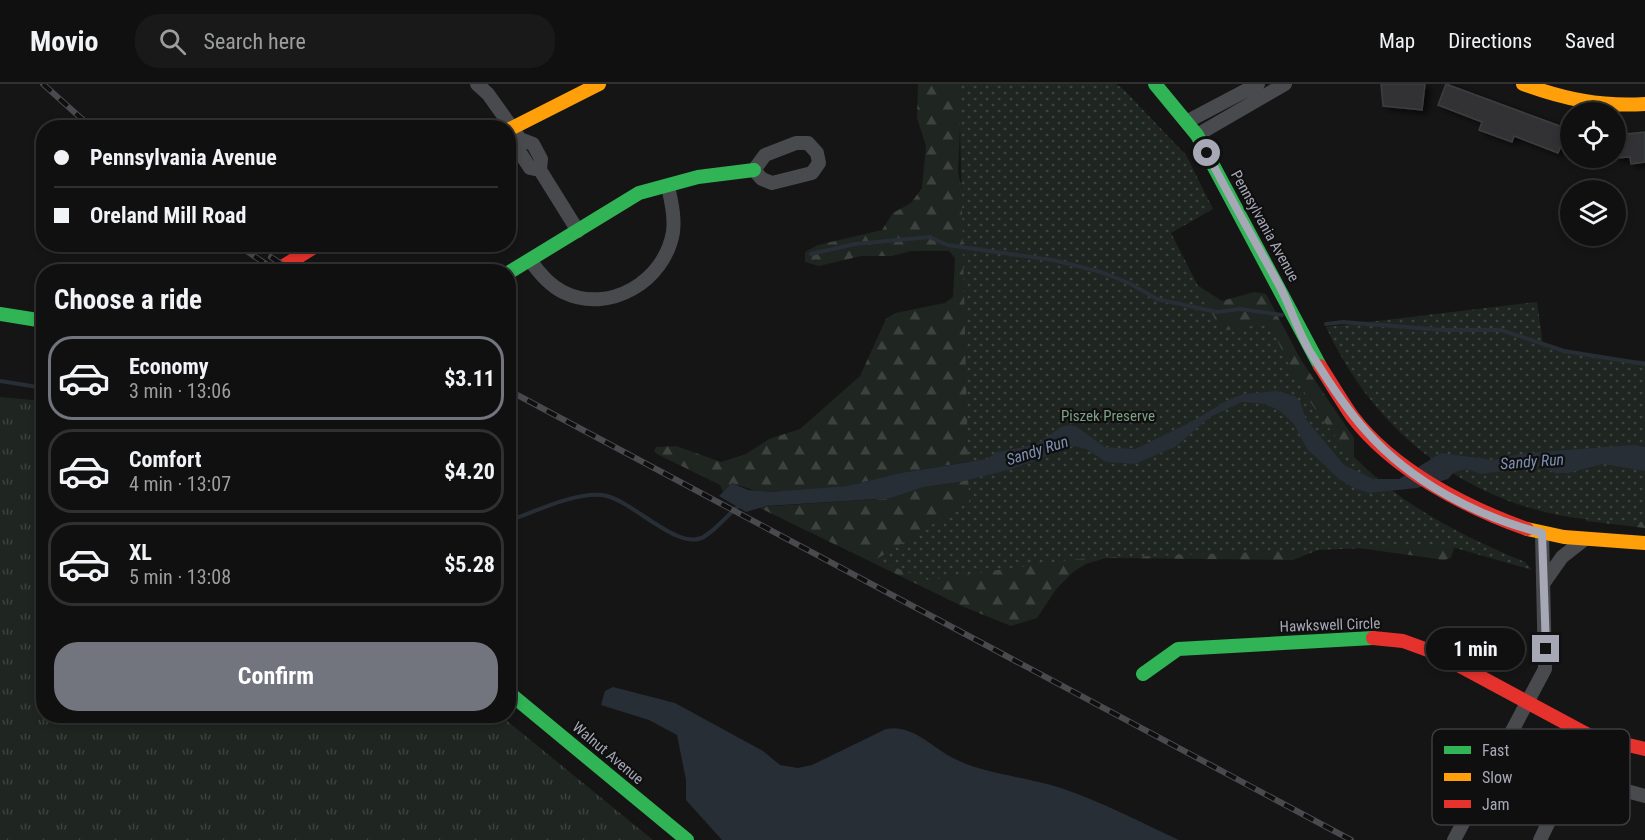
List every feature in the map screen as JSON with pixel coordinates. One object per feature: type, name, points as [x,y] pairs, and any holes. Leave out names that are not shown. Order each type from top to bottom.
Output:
[{"type":"street","points":[[477,84],[505,120]]},
{"type":"street","points":[[516,131],[599,84]]},
{"type":"street","name":"Pennsylvania Avenue","points":[[1155,84],[1188,121],[1197,135],[1280,287],[1311,353],[1353,417],[1369,434],[1409,469],[1442,491],[1485,514],[1542,533],[1585,539],[1645,543]]},
{"type":"street","points":[[1188,121],[1258,84]]},
{"type":"street","points":[[1197,135],[1285,84]]},
{"type":"street","points":[[1523,84],[1572,101],[1611,107],[1645,104]]},
{"type":"street","points":[[516,133],[533,144],[541,159],[540,170],[578,231]]},
{"type":"street","points":[[516,268],[639,193],[698,177],[754,170]]},
{"type":"street","points":[[530,260],[550,283],[563,293],[580,298],[607,298],[635,289],[651,276],[669,246],[674,218],[668,186]]},
{"type":"street","points":[[287,264],[305,252]]},
{"type":"street","points":[[0,314],[36,320]]},
{"type":"street","points":[[1514,729],[1545,669],[1542,533]]},
{"type":"street","points":[[1544,584],[1562,557],[1585,539]]},
{"type":"street","name":"Hawkswell Circle","points":[[1143,674],[1178,649],[1376,638],[1404,641],[1436,653],[1577,729]]},
{"type":"street","name":"Walnut Avenue","points":[[516,699],[687,840]]},
{"type":"street","name":"Hawkswell Circle","points":[[1630,745],[1645,749]]},
{"type":"street","points":[[1630,792],[1645,796]]},
{"type":"street","points":[[1454,840],[1462,825]]},
{"type":"street","points":[[1540,840],[1547,825]]},
{"type":"green space","points":[[918,84],[962,84],[958,172],[965,204],[1194,283],[1222,301],[1254,292],[1266,294],[1301,360],[1354,438],[1354,472],[985,459],[900,473],[847,486],[759,492],[732,483],[723,492],[720,485],[657,454],[654,451],[656,447],[676,446],[721,462],[746,454],[769,439],[800,429],[860,376],[886,319],[895,313],[945,303],[953,297],[955,258],[949,251],[911,251],[892,256],[861,256],[819,266],[805,262],[805,252],[818,245],[882,230],[893,213],[911,203],[922,188],[926,146],[917,118]]},
{"type":"green space","name":"Piszek Preserve","points":[[959,84],[1116,84],[1124,90],[1186,155],[1213,209],[1171,233],[1221,331],[1270,323],[1291,368],[1314,408],[1340,442],[1370,472],[1402,498],[1439,521],[1525,562],[1532,570],[1445,545],[1076,559],[928,580],[875,560],[969,502]]},
{"type":"green space","points":[[1537,302],[1543,344],[1569,354],[1645,361],[1645,522],[1591,520],[1558,515],[1519,505],[1483,490],[1450,471],[1419,449],[1391,423],[1366,394],[1326,327]]},
{"type":"green space","points":[[0,397],[36,400],[36,723],[510,723],[653,840],[0,840]]},
{"type":"green space","points":[[971,477],[1455,545],[1451,558],[1444,560],[1352,547],[1323,548],[1293,560],[1106,558],[1086,564],[1073,572],[1057,588],[1037,618],[1011,626],[964,607],[758,507],[891,498],[924,487],[960,482]]},
{"type":"green space","points":[[1645,505],[1645,528],[1586,521],[1584,516]]},
{"type":"water","points":[[1277,391],[1295,396],[1300,401],[1306,419],[1344,465],[1373,479],[1399,479],[1441,453],[1493,460],[1526,453],[1633,445],[1645,447],[1645,471],[1603,464],[1568,473],[1555,473],[1540,466],[1481,474],[1467,469],[1454,472],[1448,479],[1417,488],[1369,493],[1354,488],[1339,479],[1307,449],[1294,424],[1280,411],[1265,404],[1242,402],[1210,417],[1175,447],[1135,464],[1106,462],[1086,449],[1074,446],[1012,469],[960,482],[924,487],[891,498],[766,506],[746,512],[719,496],[732,483],[748,490],[771,492],[847,486],[900,473],[987,459],[997,452],[1035,445],[1061,427],[1069,425],[1077,427],[1105,447],[1135,449],[1187,424],[1230,399],[1243,394]]},
{"type":"water","points":[[613,687],[675,703],[763,751],[780,765],[798,768],[812,765],[886,729],[905,730],[966,764],[1061,788],[1179,840],[722,840],[686,800],[686,780],[677,735],[649,720],[601,705],[605,691]]},
{"type":"building","points":[[1381,84],[1425,84],[1422,110],[1383,106]]},
{"type":"building","points":[[1446,84],[1560,126],[1560,148],[1558,153],[1514,136],[1512,142],[1479,130],[1482,122],[1438,105]]},
{"type":"building","points":[[1645,132],[1645,162],[1631,164],[1630,157],[1626,157],[1626,134]]},
{"type":"waterway","points":[[811,254],[855,244],[930,237],[947,245],[1053,260],[1101,272],[1129,283],[1157,299],[1217,312],[1240,309],[1282,315]]},
{"type":"waterway","points":[[1326,324],[1343,322],[1443,330],[1501,330],[1564,351],[1645,364]]},
{"type":"waterway","name":"Sandy Run","points":[[0,381],[36,387]]},
{"type":"waterway","name":"Sandy Run","points":[[516,518],[567,500],[602,495],[627,505],[669,532],[694,540],[710,533],[740,505]]},
{"type":"railway","points":[[43,84],[83,120]]},
{"type":"railway","points":[[248,252],[266,264]]},
{"type":"railway","points":[[271,257],[281,264]]},
{"type":"railway","points":[[516,394],[1351,840]]},
{"type":"traffic: fast","points":[[1155,84],[1197,135],[1320,366]]},
{"type":"traffic: fast","points":[[516,268],[639,193],[698,177],[754,170]]},
{"type":"traffic: fast","points":[[0,314],[36,320]]},
{"type":"traffic: fast","points":[[1143,674],[1178,649],[1373,638]]},
{"type":"traffic: fast","points":[[516,699],[687,840]]},
{"type":"traffic: slow","points":[[516,126],[599,84]]},
{"type":"traffic: slow","points":[[1523,84],[1583,101],[1645,104]]},
{"type":"traffic: slow","points":[[1527,529],[1564,537],[1645,543]]},
{"type":"traffic: jam","points":[[287,264],[306,252]]},
{"type":"traffic: jam","points":[[1320,366],[1352,416],[1369,435],[1409,470],[1455,498],[1527,529]]},
{"type":"traffic: jam","points":[[1373,638],[1403,641],[1436,653],[1577,729]]},
{"type":"traffic: jam","points":[[1630,745],[1645,749]]},
{"type":"route","points":[[1207,153],[1280,287],[1311,353],[1353,417],[1388,452],[1442,491],[1485,514],[1542,533],[1546,649]]}]
